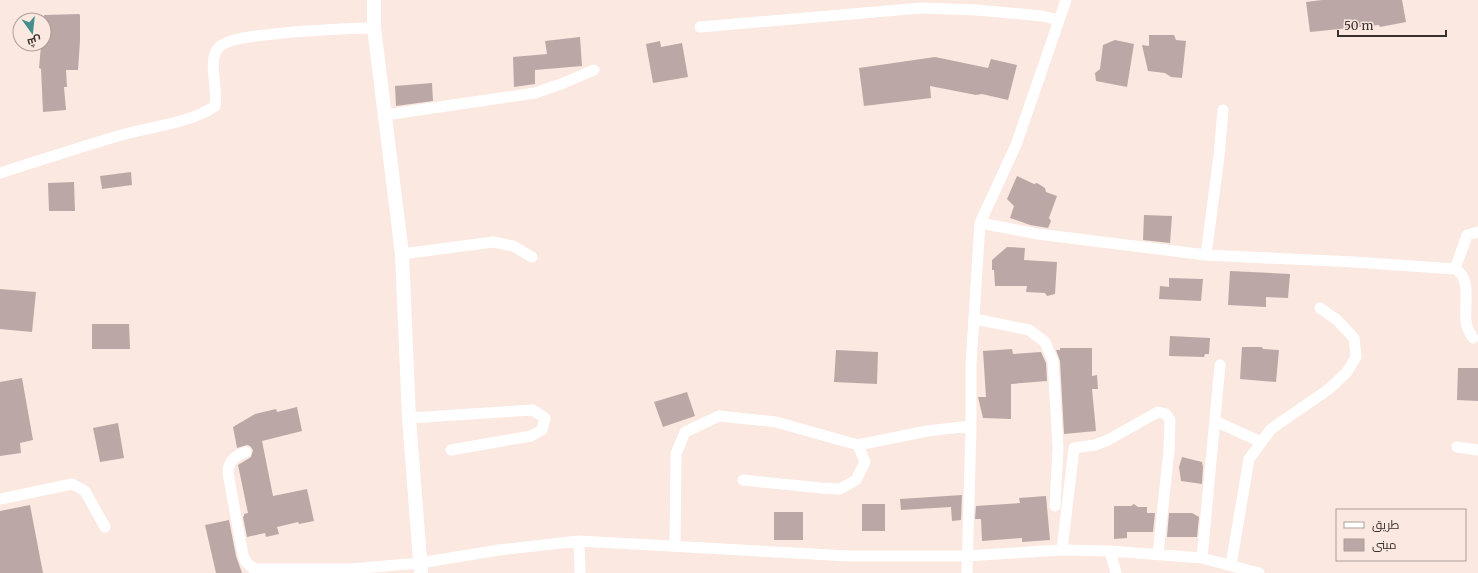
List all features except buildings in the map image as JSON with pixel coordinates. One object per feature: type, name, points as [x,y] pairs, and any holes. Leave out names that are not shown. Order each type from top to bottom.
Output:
[{"type":"street","points":[[374,0],[374,28],[402,254],[409,418],[421,568]]},
{"type":"street","points":[[967,573],[966,556],[972,366],[980,223],[1016,145],[1066,0]]},
{"type":"street","points":[[700,27],[921,8],[977,10],[1042,16],[1059,20]]},
{"type":"street","points":[[0,173],[125,134],[175,122],[207,112],[215,106],[217,97],[214,59],[216,50],[223,44],[233,40],[278,33],[347,28],[374,28]]},
{"type":"street","points":[[385,115],[535,93],[594,70]]},
{"type":"street","points":[[1206,255],[1219,156],[1223,110]]},
{"type":"street","points":[[980,223],[1038,234],[1206,255],[1354,262],[1455,269],[1465,278],[1466,322],[1473,338]]},
{"type":"street","points":[[1455,269],[1467,235],[1478,232]]},
{"type":"street","points":[[402,254],[493,242],[513,246],[532,256]]},
{"type":"street","points":[[1231,564],[1249,459],[1271,429],[1329,389],[1348,372],[1356,357],[1354,338],[1337,320],[1320,308]]},
{"type":"street","points":[[975,319],[1029,330],[1045,342],[1053,361],[1058,448],[1055,506]]},
{"type":"street","points":[[1202,558],[1220,365]]},
{"type":"street","points":[[409,418],[533,410],[545,418],[542,430],[531,436],[451,450]]},
{"type":"street","points":[[1062,550],[1074,448],[1095,445],[1108,440],[1158,412],[1166,414],[1170,420],[1169,450],[1158,554]]},
{"type":"street","points":[[675,546],[676,454],[685,432],[719,416],[776,422],[858,445],[927,431],[971,426]]},
{"type":"street","points":[[1215,421],[1261,442]]},
{"type":"street","points":[[743,480],[840,489],[856,480],[865,462],[858,445]]},
{"type":"street","points":[[1457,447],[1478,450]]},
{"type":"street","points":[[246,452],[236,456],[231,462],[228,472],[244,555],[246,562],[254,569],[421,568],[499,550],[579,541],[848,556],[966,556],[1062,550],[1110,551],[1202,558],[1231,564],[1254,572]]},
{"type":"street","points":[[0,499],[72,484],[85,491],[106,527]]},
{"type":"street","points":[[579,541],[580,573]]},
{"type":"street","points":[[1110,551],[1116,573]]}]
